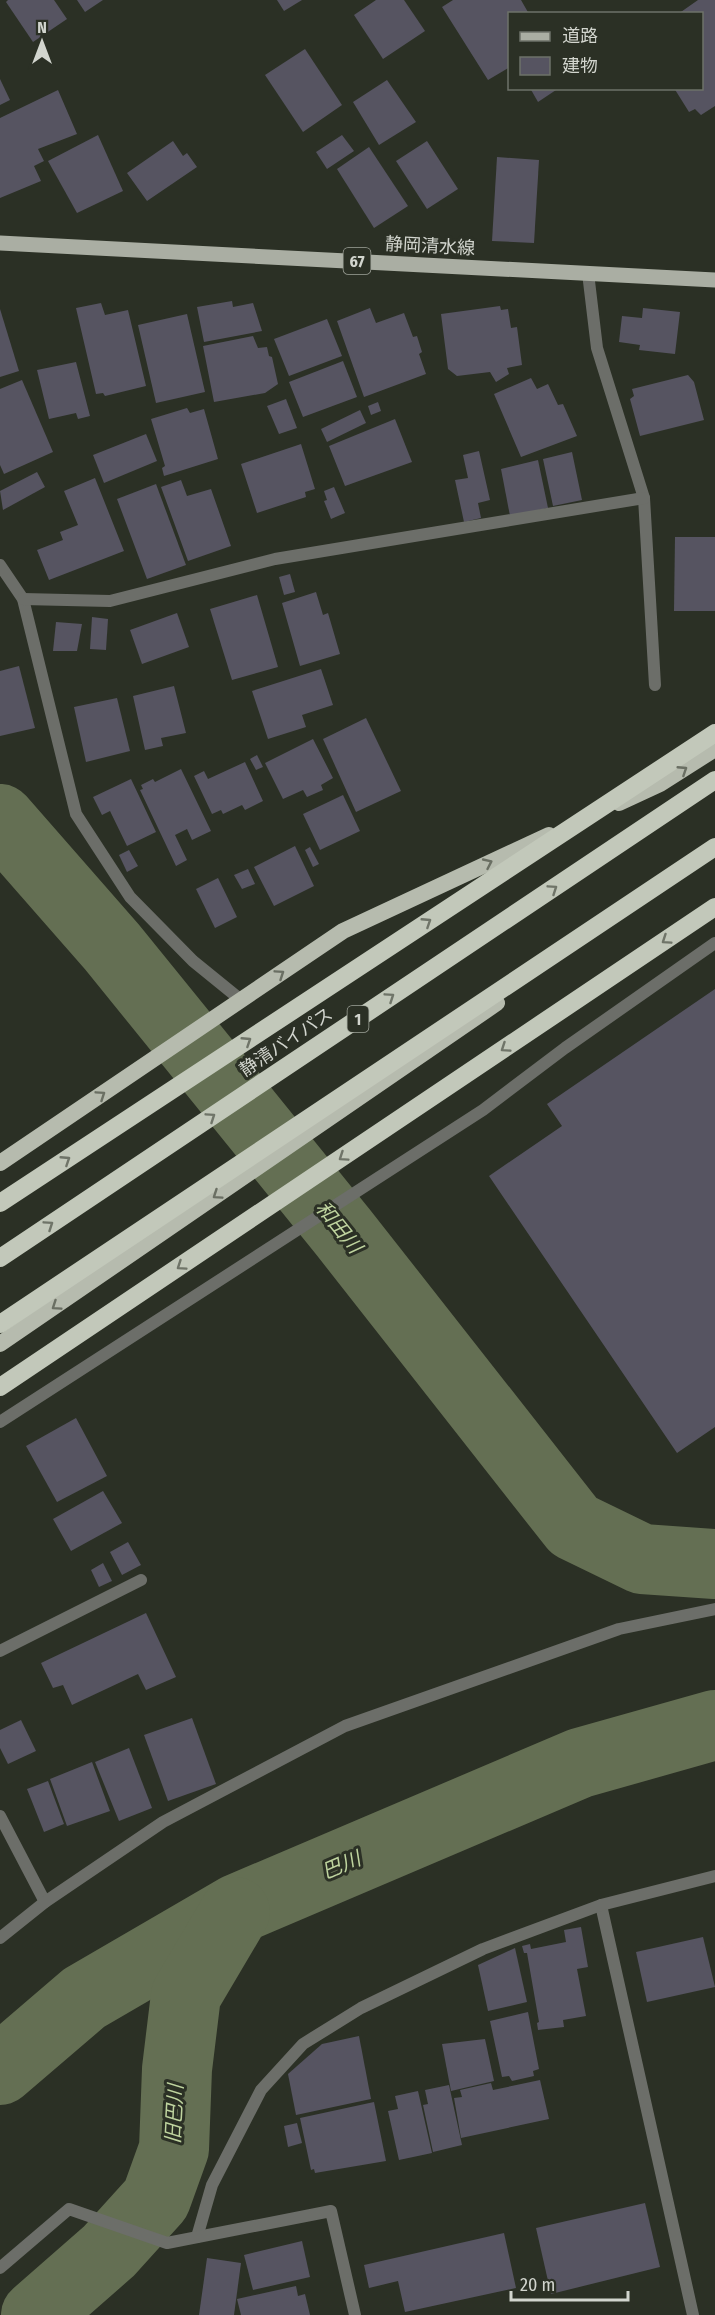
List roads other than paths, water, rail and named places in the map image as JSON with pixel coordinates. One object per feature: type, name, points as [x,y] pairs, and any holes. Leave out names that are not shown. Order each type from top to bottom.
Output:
[{"type":"highway","points":[[0,1203],[715,733]]},
{"type":"highway","points":[[0,1163],[344,931],[660,784],[715,749]]},
{"type":"highway","name":"静清バイパス","points":[[0,1258],[715,780]]},
{"type":"highway","points":[[0,1324],[715,847]]},
{"type":"highway","points":[[0,1344],[715,853]]},
{"type":"highway","points":[[0,1387],[715,907]]},
{"type":"main road","name":"静岡清水線","points":[[0,243],[715,279]]},
{"type":"street","points":[[588,273],[597,348],[644,498],[656,685]]},
{"type":"street","points":[[23,599],[110,601],[275,559],[644,498]]},
{"type":"street","points":[[0,565],[23,599],[76,814],[130,897],[193,961],[242,1000]]},
{"type":"street","points":[[0,1422],[483,1110],[565,1048],[715,943]]},
{"type":"street","points":[[0,1652],[141,1580]]},
{"type":"street","points":[[0,1938],[45,1902],[163,1822],[345,1726],[620,1629],[715,1608]]},
{"type":"street","points":[[0,1816],[45,1902]]},
{"type":"street","points":[[197,2237],[212,2185],[261,2090],[303,2044],[361,2008],[483,1949],[601,1905],[715,1876]]},
{"type":"street","points":[[601,1905],[693,2315]]},
{"type":"street","points":[[0,2268],[69,2209],[167,2243],[331,2211],[355,2315]]},
{"type":"waterway","name":"和田川","points":[[0,819],[112,947],[343,1232],[574,1526],[642,1559],[715,1564]]},
{"type":"waterway","name":"巴川","points":[[0,2070],[84,1998],[237,1909],[580,1763],[715,1725]]},
{"type":"waterway","name":"旧巴川","points":[[36,2315],[109,2251],[156,2199],[174,2149],[177,2069],[186,1995],[235,1912]]}]
